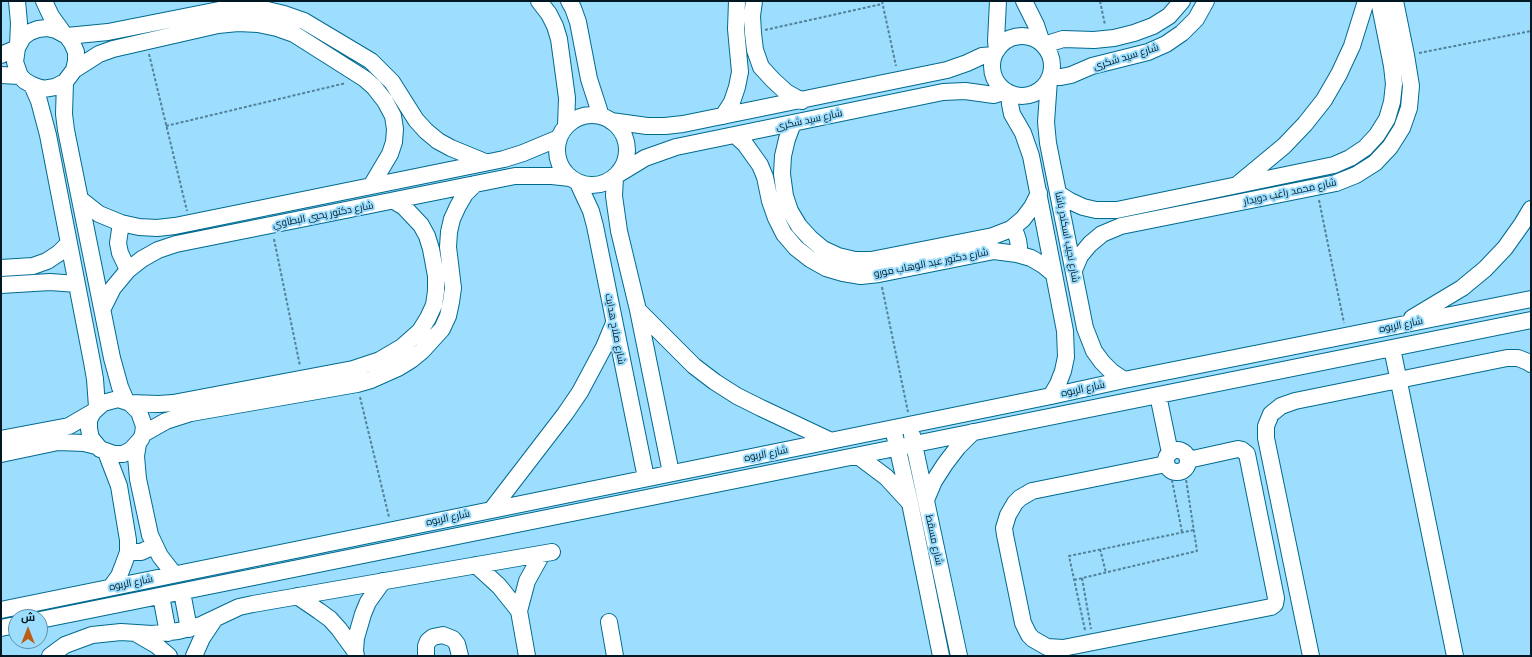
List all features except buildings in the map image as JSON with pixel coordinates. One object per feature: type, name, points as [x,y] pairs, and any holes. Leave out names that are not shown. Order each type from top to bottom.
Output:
[{"type":"street","points":[[18,1],[19,23],[15,62],[39,101],[48,135],[95,379],[95,410],[89,420],[88,430],[91,438],[101,449],[119,486],[128,540],[128,552],[119,576],[111,587]]},
{"type":"street","points":[[44,1],[51,16],[72,43],[76,52],[76,61],[69,76],[64,114],[66,130],[115,373],[128,402],[139,412],[142,419],[136,468],[150,535],[160,556],[174,574]]},
{"type":"street","points":[[539,1],[549,14],[559,39],[567,98],[557,156],[559,164],[574,180],[587,185],[597,185],[616,176]]},
{"type":"street","points":[[723,116],[732,102],[740,72],[736,29],[737,1]]},
{"type":"street","points":[[754,1],[752,16],[753,33],[755,50],[761,67],[772,80],[786,92],[802,101]]},
{"type":"street","points":[[998,1],[996,53],[993,71],[1000,86],[1008,92],[1018,96],[1028,96],[1036,93],[1044,87],[1050,78],[1052,60],[1049,52],[1043,44],[1036,25],[1024,1]]},
{"type":"street","name":"شارع سيد شكرى","points":[[1043,44],[1063,39],[1094,40],[1134,34],[1153,26],[1169,16],[1182,1]]},
{"type":"street","name":"شارع سيد شكرى","points":[[1050,78],[1071,75],[1092,66],[1148,52],[1166,44],[1182,33],[1196,19],[1206,1]]},
{"type":"street","points":[[1235,186],[1284,146],[1305,124],[1324,100],[1340,74],[1352,46],[1366,1]]},
{"type":"street","name":"شارع محمد راغب دويدار","points":[[1059,194],[1070,202],[1083,207],[1096,210],[1117,210],[1334,165],[1350,158],[1365,148],[1377,135],[1387,119],[1392,102],[1394,84],[1392,66],[1379,1]]},
{"type":"street","name":"شارع محمد راغب دويدار","points":[[1074,270],[1080,256],[1090,244],[1102,234],[1121,226],[1336,183],[1356,175],[1375,163],[1390,147],[1402,128],[1409,108],[1411,86],[1395,1]]},
{"type":"street","points":[[572,3],[578,22],[589,79],[606,118]]},
{"type":"street","points":[[1,55],[17,47],[23,37],[38,29],[47,28],[56,30],[65,35],[108,32],[219,10],[241,8],[263,9],[304,21],[371,61],[392,82],[407,108],[426,131],[438,141],[451,148],[485,162]]},
{"type":"street","points":[[1,75],[26,81],[43,89],[55,88],[99,54],[113,49],[218,25],[238,23],[258,24],[277,28],[294,34],[365,79],[378,91],[393,116],[395,129],[394,142],[390,154],[372,186]]},
{"type":"street","points":[[996,53],[1006,41],[1018,36],[1026,36],[1043,44]]},
{"type":"street","name":"شارع سيد شكرى","points":[[606,118],[647,126],[665,126],[802,101],[947,70],[982,56],[996,53]]},
{"type":"street","points":[[740,72],[751,72],[761,67]]},
{"type":"street","name":"شارع نجيب اسكندر باشا","points":[[1050,78],[1047,101],[1048,143],[1088,338],[1094,351],[1102,362],[1112,372],[1124,380]]},
{"type":"street","name":"شارع سيد شكرى","points":[[616,176],[630,166],[660,152],[735,135],[943,92],[965,91],[994,94],[1008,92]]},
{"type":"street","name":"شارع نجيب اسكندر باشا","points":[[1008,92],[1012,114],[1028,145],[1039,193],[1066,342],[1066,357],[1063,371],[1058,384],[1050,396]]},
{"type":"street","points":[[393,116],[407,108]]},
{"type":"street","points":[[562,132],[574,120],[582,116],[592,115],[606,118],[619,128],[624,136],[627,146],[625,161],[616,176],[614,196],[616,213],[638,310],[670,473]]},
{"type":"street","name":"شارع دكتور عبد الوهاب مورو","points":[[794,123],[787,139],[783,156],[782,174],[785,196],[790,212],[799,226],[810,238],[823,248],[844,257],[855,260],[871,260],[993,236],[1011,228],[1023,219],[1032,207],[1039,193]]},
{"type":"street","name":"شارع دكتور يحيي البطاوي","points":[[80,200],[99,214],[121,223],[139,227],[157,228],[190,223],[372,186],[523,153],[562,132]]},
{"type":"street","name":"شارع دكتور عبد الوهاب مورو","points":[[735,135],[753,154],[765,177],[770,201],[784,234],[796,248],[810,259],[826,268],[843,274],[861,276],[879,274],[994,251],[1017,254],[1031,258],[1054,274]]},
{"type":"street","points":[[765,177],[773,172],[782,174]]},
{"type":"street","name":"شارع دكتور يحيي البطاوي","points":[[103,308],[113,288],[128,270],[142,259],[158,250],[176,244],[521,176],[552,176],[574,180]]},
{"type":"street","name":"شارع صلاح هدايت","points":[[574,180],[591,211],[595,226],[646,478]]},
{"type":"street","points":[[1,454],[58,442],[84,443],[114,454],[123,454],[131,450],[140,439],[166,421],[191,413],[357,384],[385,375],[405,364],[422,351],[442,329],[451,302],[452,288],[448,247],[449,232],[452,219],[458,206],[475,184]]},
{"type":"street","points":[[1,439],[69,426],[95,410],[103,403],[110,400],[118,399],[128,402],[159,404],[173,403],[353,369],[374,362],[402,347],[420,331],[428,318],[434,305],[436,276],[427,236],[421,225],[404,207],[394,201]]},
{"type":"street","points":[[1399,326],[1462,288],[1485,269],[1505,248],[1531,209]]},
{"type":"street","points":[[1096,210],[1095,223],[1102,234]]},
{"type":"street","points":[[121,223],[118,243],[123,262],[128,270]]},
{"type":"street","points":[[1011,228],[1016,234],[1018,240],[1019,247],[1017,254]]},
{"type":"street","points":[[427,236],[449,232]]},
{"type":"street","points":[[1,268],[33,266],[47,261],[59,254],[69,243]]},
{"type":"street","points":[[1,285],[50,282],[77,284]]},
{"type":"street","name":"شارع الربوه","points":[[1,610],[1124,380],[1531,299]]},
{"type":"street","points":[[1514,302],[1525,321]]},
{"type":"street","points":[[638,310],[694,366],[715,382],[737,396],[831,441]]},
{"type":"street","name":"شارع الربوه","points":[[48,618],[1525,321]]},
{"type":"street","points":[[492,509],[565,414],[580,392],[604,347],[614,322]]},
{"type":"street","points":[[1066,342],[1072,345],[1078,345],[1088,338]]},
{"type":"street","points":[[1392,348],[1455,656]]},
{"type":"street","points":[[1311,656],[1266,438],[1266,426],[1271,414],[1281,406],[1295,401],[1508,358],[1518,358],[1531,364]]},
{"type":"street","points":[[1163,394],[1176,461]]},
{"type":"street","name":"شارع مسقط","points":[[910,425],[914,444],[918,502],[941,656]]},
{"type":"street","name":"شارع مسقط","points":[[893,428],[897,448],[918,502],[959,656]]},
{"type":"street","points":[[858,456],[918,502],[945,464],[973,432]]},
{"type":"street","points":[[1238,450],[1245,451],[1247,454],[1276,598],[1275,604],[1271,607],[1063,648],[1047,647],[1033,639],[1025,629],[1021,617],[1005,535],[1004,528],[1011,509],[1020,498],[1032,492],[1176,461],[1238,450]]},
{"type":"street","points":[[419,524],[423,543]]},
{"type":"street","points":[[128,552],[141,552],[154,546]]},
{"type":"street","points":[[50,656],[65,644],[92,634],[114,632],[136,634],[168,633],[189,629],[214,620],[239,607],[547,553],[526,581],[518,611]]},
{"type":"street","points":[[236,562],[240,580]]},
{"type":"street","points":[[476,565],[499,586],[518,611],[528,656]]},
{"type":"street","points":[[355,654],[359,626],[363,614],[368,602],[383,581]]},
{"type":"street","points":[[182,592],[189,629]]},
{"type":"street","points":[[161,596],[168,633]]},
{"type":"street","points":[[297,596],[330,619],[339,629],[355,654]]},
{"type":"street","points":[[194,656],[202,638],[214,620]]},
{"type":"street","points":[[609,622],[616,656]]},
{"type":"street","points":[[136,634],[156,645],[169,656]]},
{"type":"street","points":[[426,656],[426,646],[428,641],[433,637],[443,634],[453,639],[457,644],[460,656]]},
{"type":"path","points":[[1100,1],[1108,39]]},
{"type":"path","points":[[753,33],[882,2],[899,80]]},
{"type":"path","points":[[1406,55],[1531,31]]},
{"type":"path","points":[[146,41],[190,223]]},
{"type":"path","points":[[166,126],[365,79]]},
{"type":"path","points":[[1317,187],[1347,336]]},
{"type":"path","points":[[271,225],[303,378]]},
{"type":"path","points":[[879,274],[910,425]]},
{"type":"path","points":[[357,384],[392,529]]},
{"type":"path","points":[[1074,580],[1197,551],[1194,530],[1176,461]]},
{"type":"path","points":[[1176,461],[1182,532]]},
{"type":"path","points":[[1091,642],[1069,556],[1194,530]]},
{"type":"path","points":[[1100,549],[1106,573]]},
{"type":"path","points":[[1082,578],[1091,642]]}]
